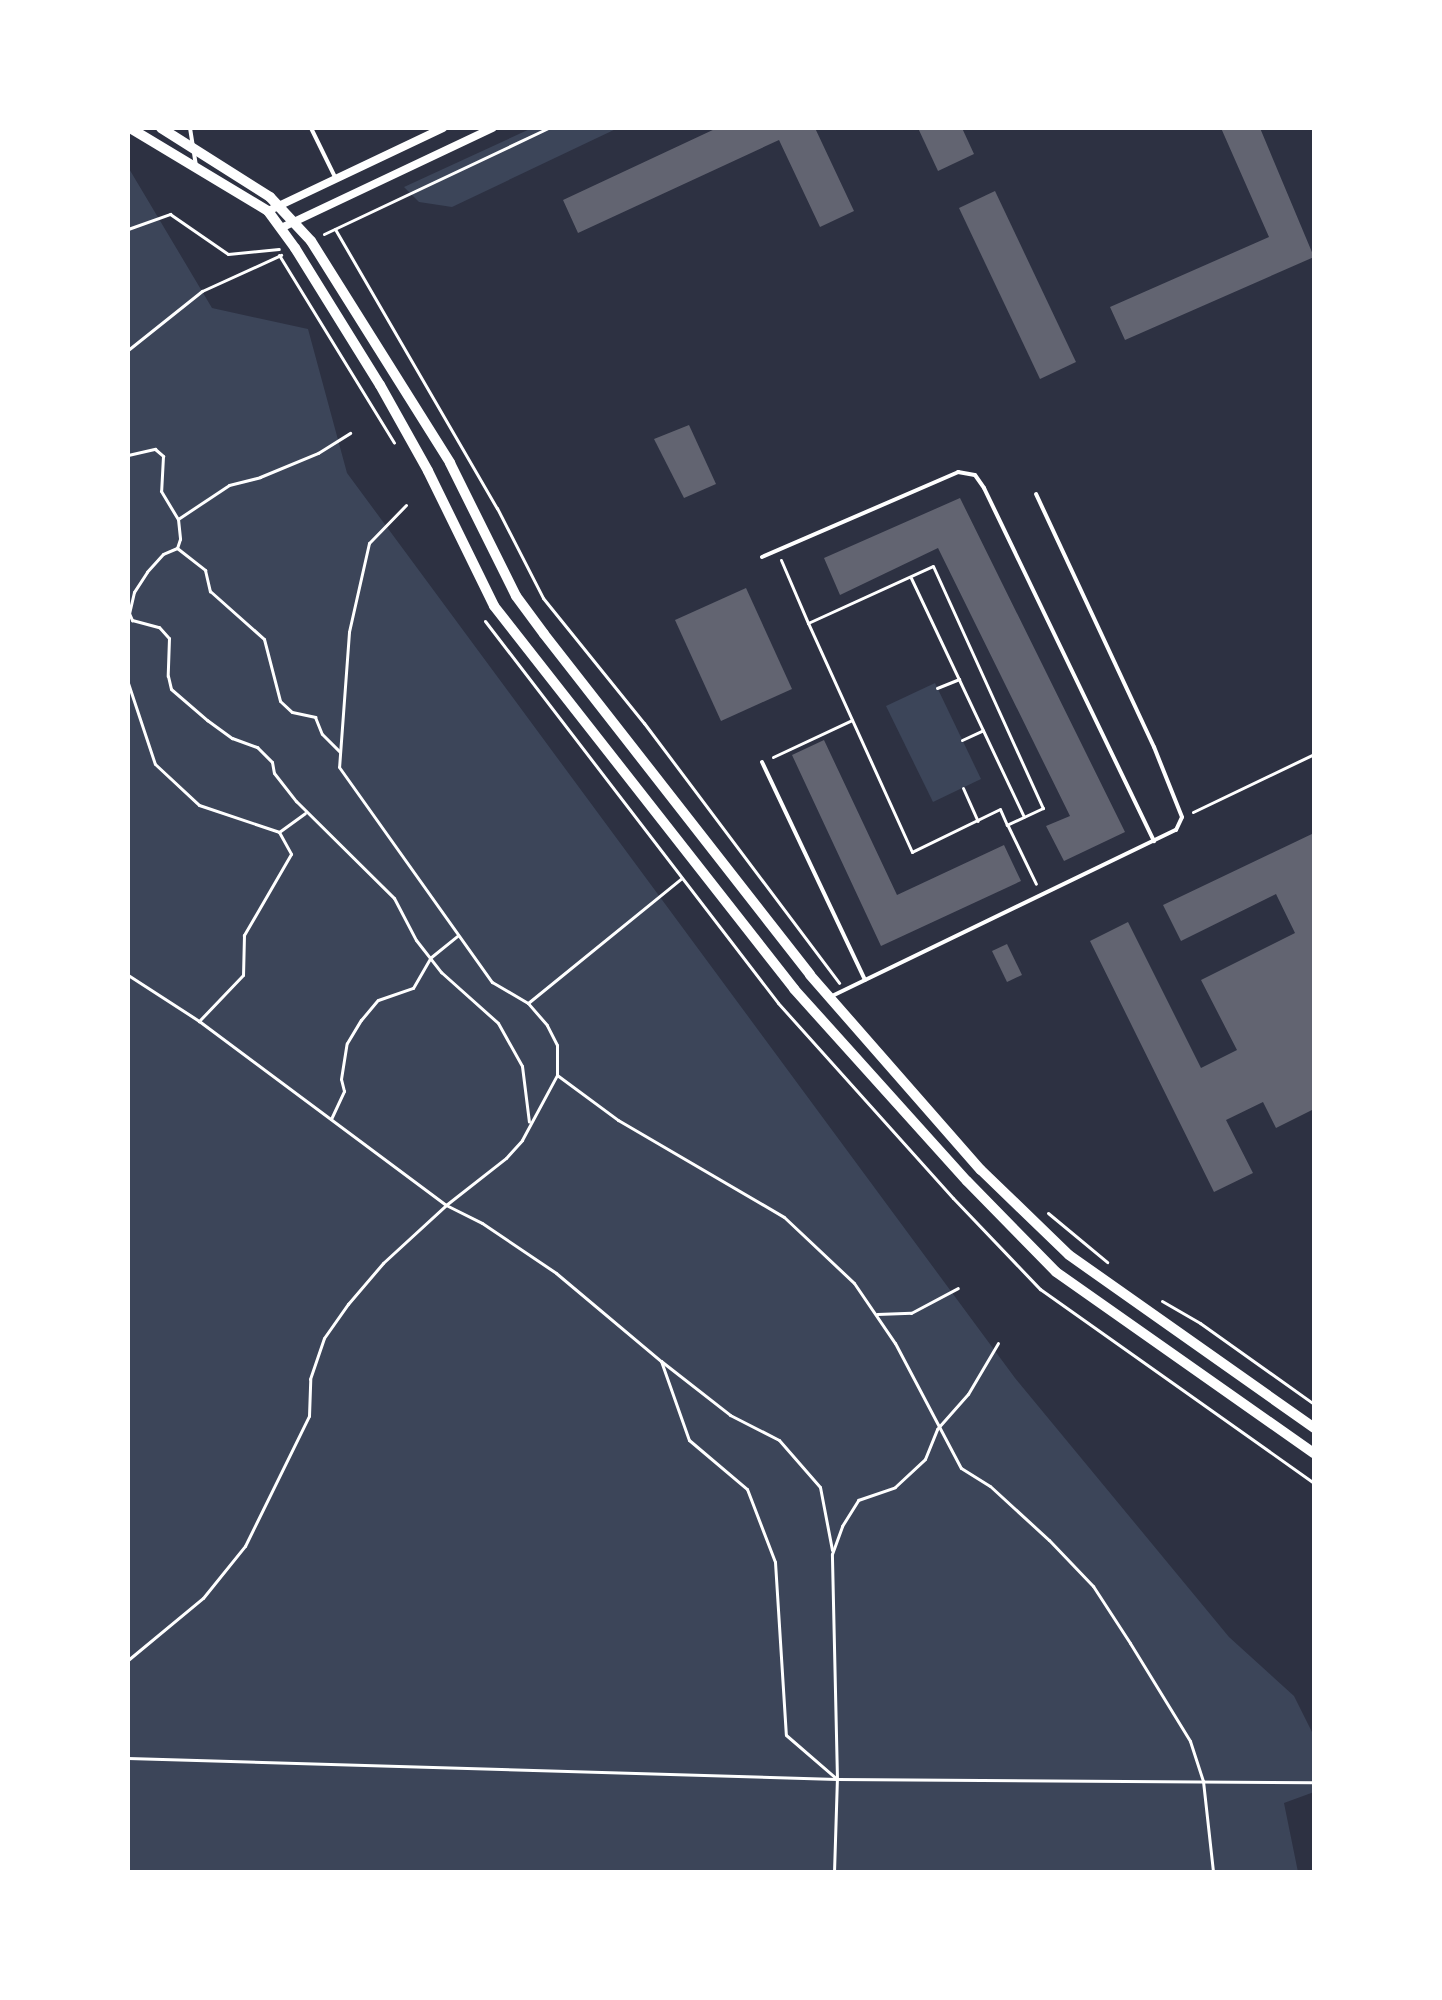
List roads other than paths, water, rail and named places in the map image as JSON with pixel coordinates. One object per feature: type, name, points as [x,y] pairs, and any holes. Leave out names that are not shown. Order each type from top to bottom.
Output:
[{"type":"street","points":[[130,128],[268,211],[295,248],[428,471],[494,606],[794,989],[967,1181],[1056,1272],[1314,1453]]},
{"type":"street","points":[[161,128],[279,206],[311,241],[450,463],[516,596],[830,997],[981,1170],[1069,1255],[1314,1428]]},
{"type":"street","points":[[268,211],[443,128]]},
{"type":"street","points":[[281,228],[493,128]]},
{"type":"lane","points":[[190,128],[196,169]]},
{"type":"lane","points":[[311,128],[336,179]]},
{"type":"lane","points":[[762,557],[958,472],[975,475],[1154,841]]},
{"type":"lane","points":[[830,997],[1176,830],[1182,817],[1154,747],[1036,494]]},
{"type":"lane","points":[[762,762],[865,980]]}]
